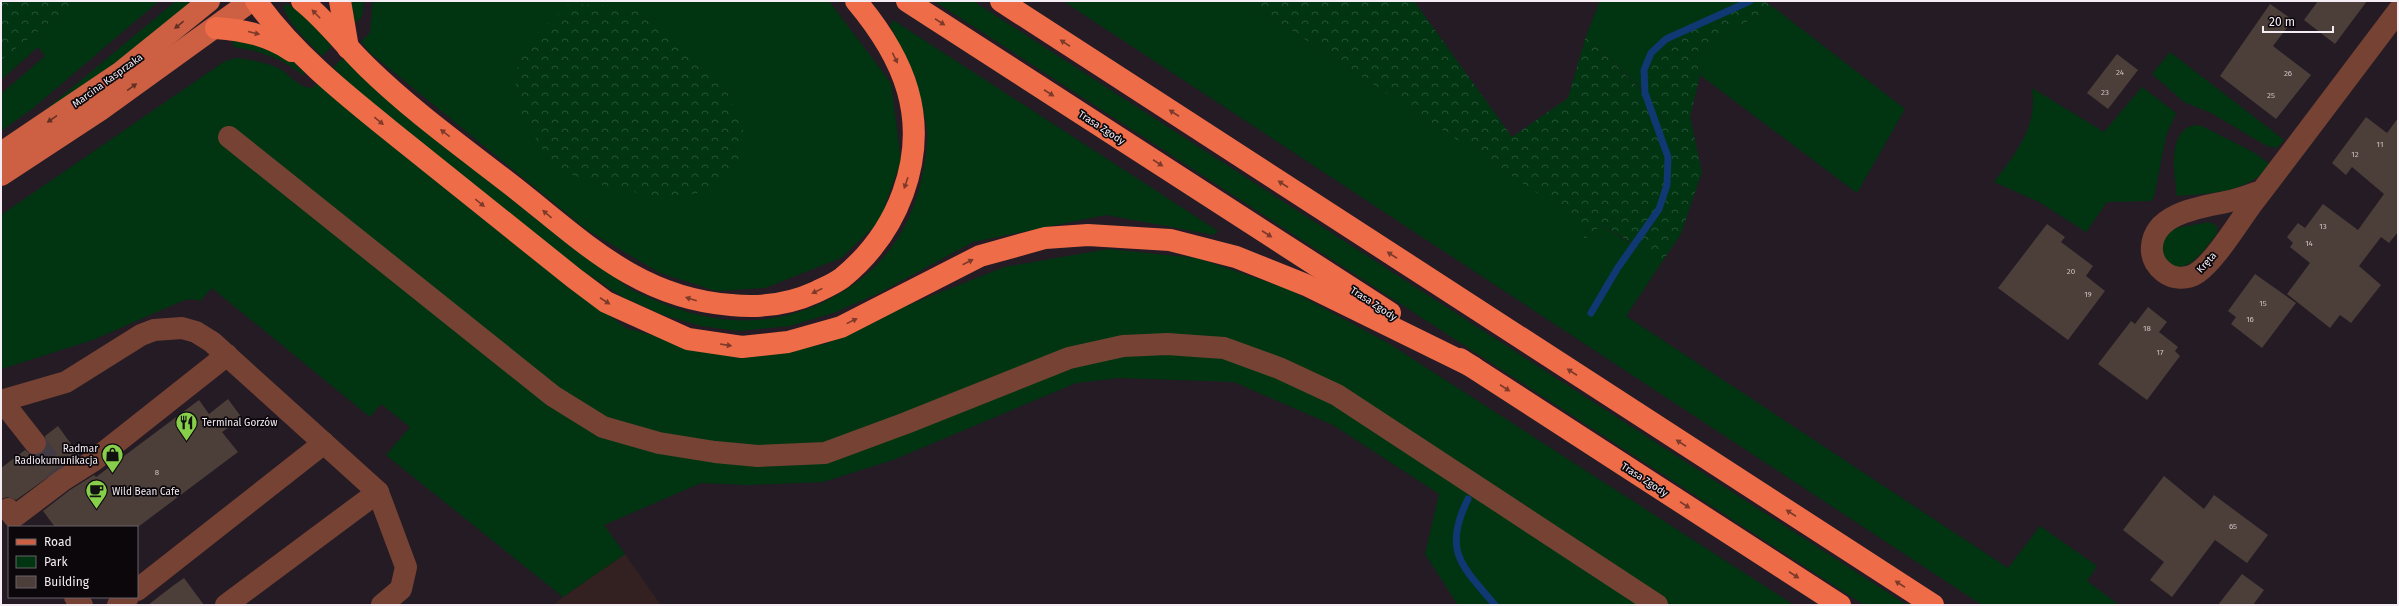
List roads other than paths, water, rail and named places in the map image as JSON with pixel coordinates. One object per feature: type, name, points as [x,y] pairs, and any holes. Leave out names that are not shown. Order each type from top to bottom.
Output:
[{"type":"highway","points":[[256,1],[267,17],[317,68],[349,97],[606,302],[688,339],[742,347],[788,342],[841,327],[980,256],[1045,238],[1088,234],[1170,240],[1236,257],[1306,285],[1473,367]]},
{"type":"highway","points":[[302,1],[348,48],[407,103],[600,257],[646,284],[704,303],[773,306],[806,296],[840,280],[869,251],[891,221],[911,168],[914,141],[913,115],[909,91],[895,56],[875,24],[856,1]]},
{"type":"highway","points":[[340,1],[348,48]]},
{"type":"highway","name":"Trasa Zgody","points":[[907,1],[1840,605]]},
{"type":"highway","points":[[1001,1],[1932,605]]},
{"type":"highway","points":[[216,28],[256,34],[278,42],[317,68]]},
{"type":"main road","name":"Marcina Kasprzaka","points":[[1,153],[122,72],[209,1]]},
{"type":"main road","name":"Marcina Kasprzaka","points":[[1,175],[100,110],[216,28],[251,1]]},
{"type":"street","name":"Kręta","points":[[2262,191],[2231,201],[2188,210],[2166,222],[2156,232],[2152,241],[2151,251],[2159,268],[2176,278],[2186,278],[2196,274],[2204,268],[2398,11]]},
{"type":"street","points":[[229,137],[553,396],[603,427],[659,442],[715,452],[758,456],[825,453],[906,423],[1069,358],[1123,346],[1167,344],[1224,348],[1279,368],[1337,395],[1657,605]]},
{"type":"street","points":[[35,443],[1,401],[66,382],[141,335],[154,330],[182,328],[196,332],[227,355],[378,492],[406,566],[401,589],[382,605]]},
{"type":"street","points":[[14,518],[61,476],[93,461],[227,355]]},
{"type":"street","points":[[138,589],[324,443]]},
{"type":"street","points":[[226,605],[378,492]]},
{"type":"street","points":[[118,605],[127,598]]},
{"type":"waterway","points":[[1591,313],[1617,269],[1659,209],[1667,185],[1668,157],[1645,93],[1644,70],[1651,53],[1666,39],[1750,1]]},
{"type":"waterway","points":[[1468,499],[1460,517],[1457,532],[1456,545],[1459,557],[1473,579],[1495,605]]},
{"type":"tunnel","points":[[35,443],[58,473]]},
{"type":"place","name":"Terminal Gorzów","points":[[187,442]]},
{"type":"place","name":"Radmar Radiokumunikacja","points":[[113,474]]},
{"type":"place","name":"Wild Bean Cafe","points":[[96,510]]}]
